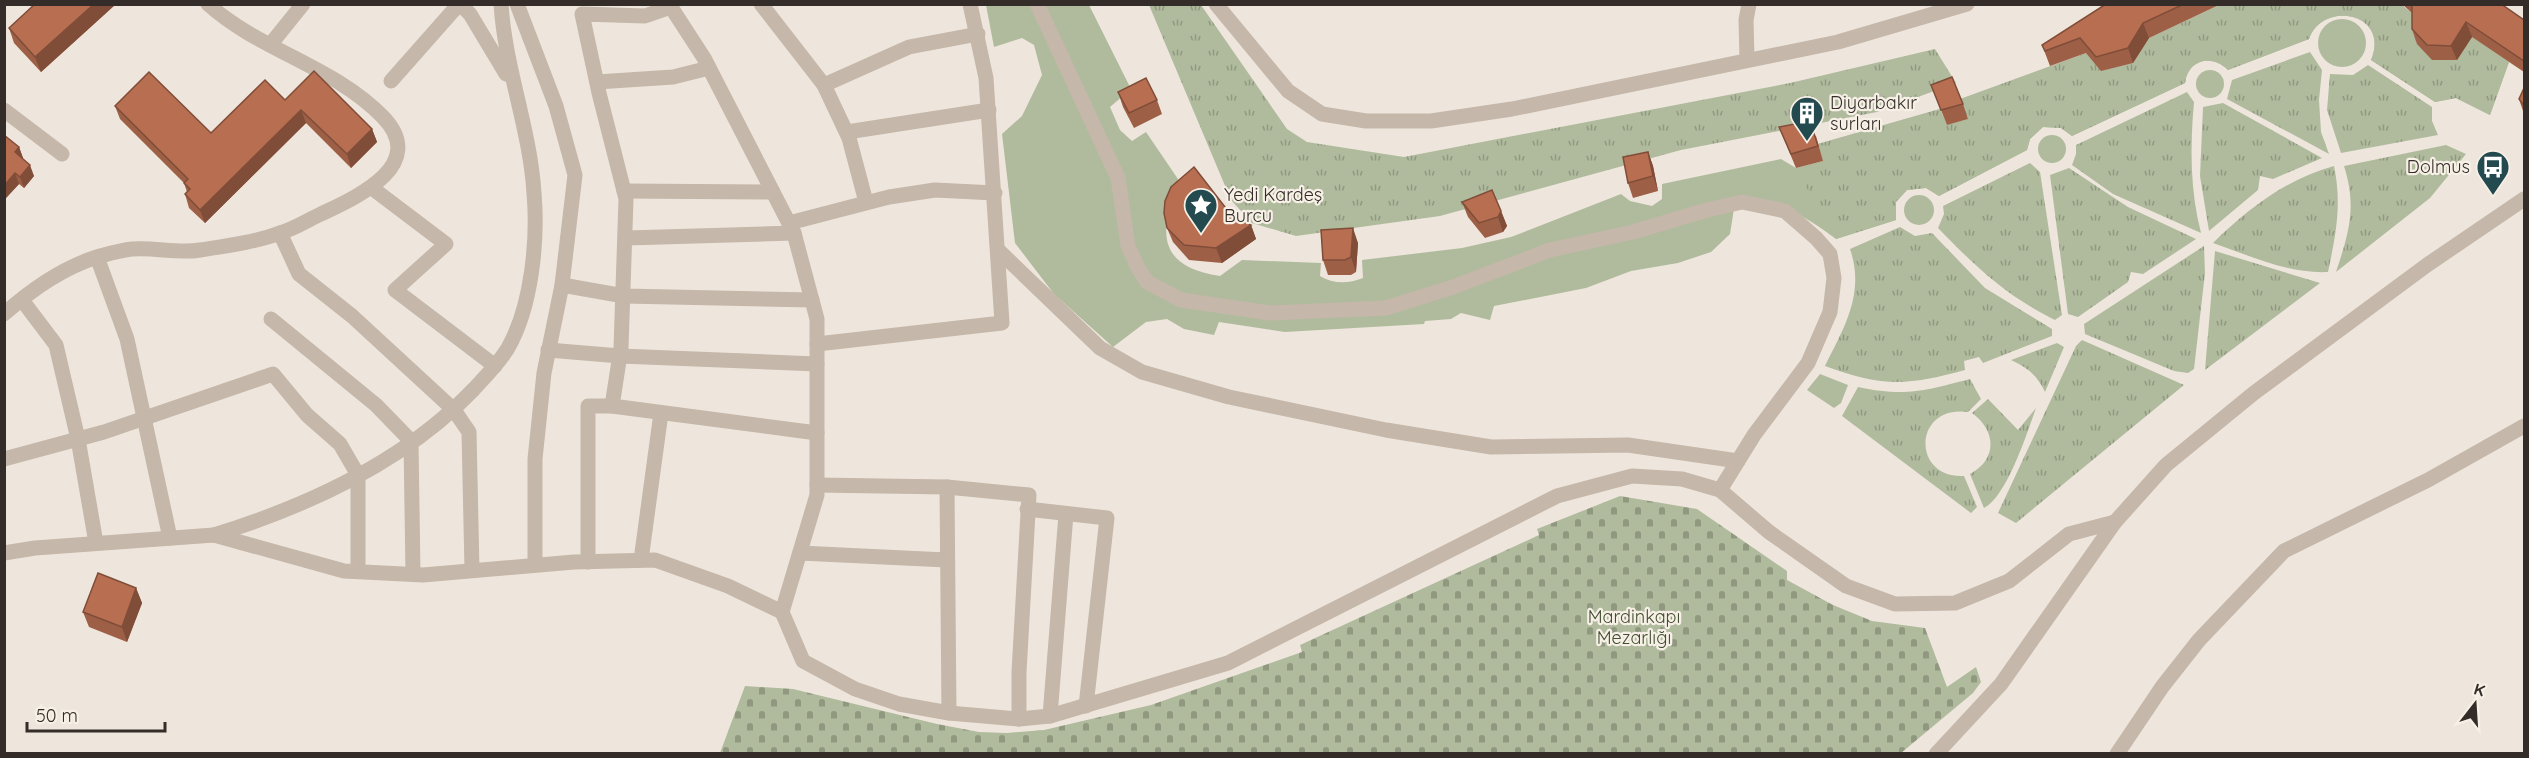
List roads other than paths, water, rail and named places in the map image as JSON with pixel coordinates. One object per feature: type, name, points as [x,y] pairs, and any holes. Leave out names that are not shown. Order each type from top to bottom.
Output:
[{"type":"street","points":[[270,45],[303,4]]},
{"type":"street","points":[[391,81],[459,4],[470,14],[515,88]]},
{"type":"street","points":[[5,550],[214,535],[262,520],[338,488],[443,421],[495,366],[508,347],[526,299],[535,242],[534,192],[515,88],[506,55],[501,4]]},
{"type":"street","points":[[517,4],[556,106],[575,175],[562,285],[548,350],[535,459],[535,565]]},
{"type":"street","points":[[761,4],[824,85],[847,132],[866,202]]},
{"type":"street","points":[[817,344],[1002,323],[989,110],[978,34],[970,4]]},
{"type":"street","points":[[1036,4],[1118,178],[1128,246],[1138,268],[1147,282],[1181,300],[1270,313],[1371,310],[1453,287],[1550,250],[1633,232],[1707,210],[1742,202],[1785,211],[1816,238],[1830,254],[1834,278],[1830,312],[1808,363],[1720,489]]},
{"type":"street","points":[[1216,4],[1288,91],[1322,114],[1366,121],[1431,121],[1512,109],[1838,42],[1964,5]]},
{"type":"street","points":[[1747,60],[1746,20],[1749,4]]},
{"type":"street","points":[[612,406],[620,356],[624,296],[627,238],[624,191],[582,15],[645,16],[670,6],[709,68],[791,228],[812,300],[817,319],[817,495],[782,612],[803,661],[855,689],[899,704],[949,713],[1019,719],[1050,716],[1228,663],[1557,496],[1632,476],[1682,479],[1720,489],[1769,532],[1846,586],[1895,604],[1955,603],[2009,580],[2069,534],[2115,522]]},
{"type":"street","points":[[4,314],[60,272],[97,257],[132,249],[198,251],[280,233],[372,188],[390,171],[397,154],[396,134],[383,117],[330,76],[270,45],[219,8]]},
{"type":"street","points":[[824,85],[909,47],[978,34]]},
{"type":"street","points":[[597,82],[674,77],[709,68]]},
{"type":"street","points":[[4,110],[62,154]]},
{"type":"street","points":[[847,132],[989,110]]},
{"type":"street","points":[[372,188],[446,244],[395,290],[495,366]]},
{"type":"street","points":[[627,238],[791,228],[866,202],[935,190],[995,193]]},
{"type":"street","points":[[624,191],[773,192]]},
{"type":"street","points":[[1936,753],[2001,684],[2115,522],[2166,465],[2228,413],[2427,264],[2524,199]]},
{"type":"street","points":[[280,233],[299,274],[352,316],[454,410],[469,432],[472,570]]},
{"type":"street","points":[[999,250],[1100,348],[1142,372],[1229,397],[1386,430],[1491,447],[1628,445],[1738,461]]},
{"type":"street","points":[[97,257],[127,339],[170,538]]},
{"type":"street","points":[[562,285],[624,296],[812,300]]},
{"type":"street","points":[[22,300],[56,345],[78,439],[96,543]]},
{"type":"street","points":[[271,319],[376,405],[411,441],[413,574]]},
{"type":"street","points":[[548,350],[620,356],[817,364]]},
{"type":"street","points":[[4,459],[143,419],[273,374],[308,415],[340,444],[358,475],[358,571]]},
{"type":"street","points":[[588,562],[588,406],[612,406],[817,434]]},
{"type":"street","points":[[641,560],[662,413]]},
{"type":"street","points":[[2117,753],[2162,687],[2199,640],[2284,551],[2427,480],[2524,426]]},
{"type":"street","points":[[817,485],[947,487],[1029,495],[1018,672],[1019,719]]},
{"type":"street","points":[[947,487],[949,713]]},
{"type":"street","points":[[1027,509],[1107,519],[1086,706]]},
{"type":"street","points":[[1050,716],[1066,514]]},
{"type":"street","points":[[214,535],[333,568],[358,571],[413,574],[535,565],[655,560],[728,586],[782,612]]},
{"type":"street","points":[[800,553],[946,560]]},
{"type":"place","name":"Diyarbakır surları","points":[[1807,142]]},
{"type":"place","name":"Dolmus","points":[[2493,196]]},
{"type":"place","name":"Yedi Kardeş Burcu","points":[[1201,234]]},
{"type":"park label","name":"Mardinkapı Mezarlığı","points":[[1634,627]]}]
